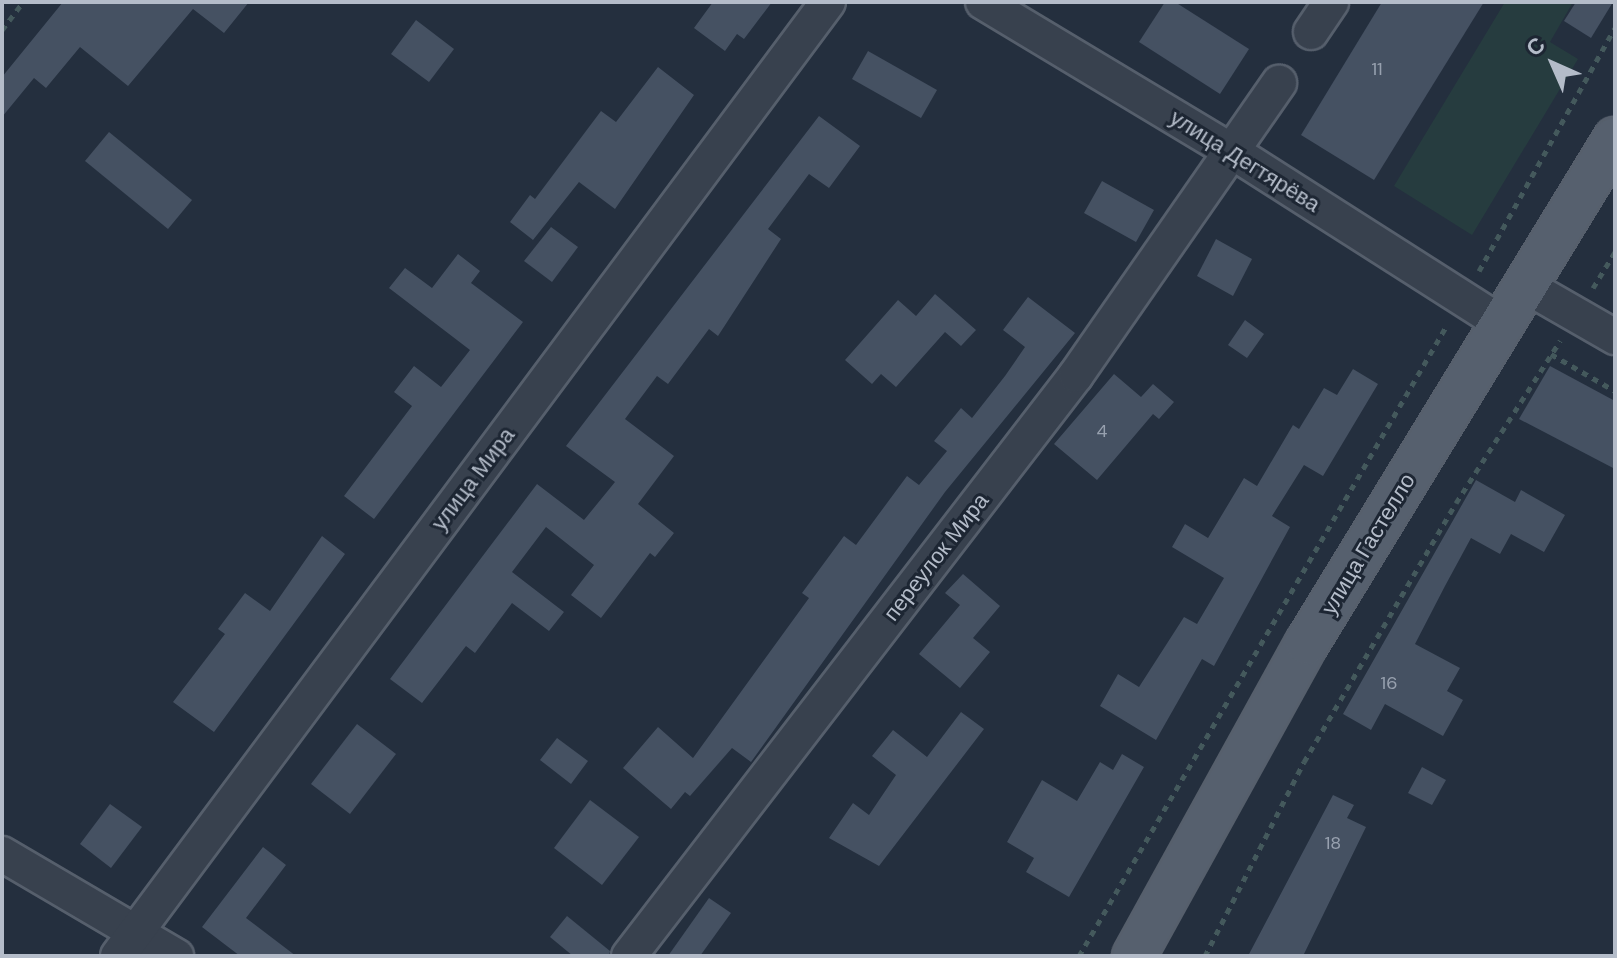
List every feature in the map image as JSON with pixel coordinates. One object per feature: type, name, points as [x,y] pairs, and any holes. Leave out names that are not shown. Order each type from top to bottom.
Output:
[{"type":"main road","name":"улица Гастелло","points":[[1134,956],[1307,643],[1615,139]]},
{"type":"street","name":"улица Мира","points":[[127,944],[828,2]]},
{"type":"street","name":"улица Дегтярёва","points":[[983,2],[1233,152],[1503,324]]},
{"type":"street","points":[[1311,32],[1331,2]]},
{"type":"street","name":"переулок Мира","points":[[629,956],[1076,375],[1279,83]]},
{"type":"street","points":[[1526,286],[1615,337]]},
{"type":"street","points":[[2,854],[127,944],[176,956]]},
{"type":"path","points":[[2,30],[23,2]]},
{"type":"path","points":[[1079,956],[1463,299],[1615,28]]},
{"type":"path","points":[[1205,956],[1304,762],[1456,503],[1615,252]]},
{"type":"path","points":[[1551,354],[1615,391]]},
{"type":"green space","points":[[1505,2],[1573,2],[1550,42],[1578,59],[1472,235],[1394,186]]},
{"type":"building","points":[[63,2],[249,2],[224,33],[193,9],[128,86],[80,47],[46,88],[34,78],[2,117],[2,77]]},
{"type":"building","points":[[713,2],[772,2],[744,39],[737,34],[725,51],[694,28]]},
{"type":"building","points":[[1165,2],[1175,2],[1249,49],[1220,94],[1139,42]]},
{"type":"building","points":[[1382,2],[1484,2],[1374,180],[1301,135]]},
{"type":"building","points":[[1576,2],[1613,2],[1591,38],[1564,21]]},
{"type":"building","points":[[416,20],[454,49],[429,82],[391,54]]},
{"type":"building","points":[[868,51],[937,90],[921,118],[852,79]]},
{"type":"building","points":[[658,67],[694,95],[615,209],[579,182],[533,240],[510,222],[530,195],[535,199],[601,111],[616,122]]},
{"type":"building","points":[[819,116],[860,146],[829,188],[809,174],[768,229],[781,239],[718,336],[709,329],[668,384],[657,376],[625,419],[674,456],[638,504],[674,533],[655,557],[650,553],[601,618],[571,595],[594,565],[546,527],[512,572],[564,612],[549,631],[512,603],[475,653],[466,646],[422,703],[390,679],[537,484],[584,520],[615,482],[566,446]]},
{"type":"building","points":[[109,132],[192,200],[168,229],[85,161]]},
{"type":"building","points":[[1102,181],[1154,210],[1136,242],[1084,213]]},
{"type":"building","points":[[551,227],[578,247],[552,282],[524,261]]},
{"type":"building","points":[[1216,239],[1252,259],[1233,296],[1197,276]]},
{"type":"building","points":[[458,254],[480,271],[471,283],[523,322],[374,519],[344,496],[412,406],[394,392],[414,366],[441,387],[470,350],[389,288],[405,268],[432,288]]},
{"type":"building","points":[[935,294],[976,330],[961,346],[945,332],[896,387],[881,374],[872,384],[845,360],[898,300],[916,316]]},
{"type":"building","points":[[1028,297],[1075,333],[945,492],[751,762],[732,748],[690,796],[685,792],[671,809],[623,768],[658,727],[693,758],[809,598],[802,593],[844,536],[856,545],[907,476],[919,485],[947,451],[934,441],[961,408],[972,418],[1005,376],[1025,347],[1003,330]]},
{"type":"building","points":[[1245,320],[1264,334],[1247,358],[1228,345]]},
{"type":"building","points":[[1550,366],[1615,401],[1615,469],[1519,419]]},
{"type":"building","points":[[1353,369],[1378,384],[1323,476],[1304,465],[1272,516],[1290,527],[1214,666],[1202,659],[1156,740],[1100,706],[1118,674],[1139,687],[1184,617],[1197,624],[1224,578],[1172,547],[1185,524],[1208,538],[1244,478],[1257,486],[1293,425],[1299,429],[1324,388],[1337,395]]},
{"type":"building","points":[[1114,374],[1141,397],[1153,384],[1174,402],[1159,419],[1153,414],[1097,480],[1054,444]]},
{"type":"building","points":[[1476,480],[1515,502],[1521,490],[1565,515],[1544,552],[1511,534],[1500,554],[1471,538],[1415,644],[1460,668],[1447,691],[1463,700],[1443,736],[1385,704],[1371,730],[1343,714]]},
{"type":"building","points":[[322,536],[345,554],[214,732],[173,702],[225,634],[218,629],[245,593],[270,611]]},
{"type":"building","points":[[963,574],[1000,606],[973,638],[990,652],[960,688],[919,654],[960,605],[945,593]]},
{"type":"building","points":[[961,712],[984,729],[879,866],[829,838],[853,803],[869,815],[896,775],[872,756],[893,730],[927,757]]},
{"type":"building","points":[[357,724],[396,754],[350,814],[311,784]]},
{"type":"building","points":[[557,738],[588,761],[571,784],[540,760]]},
{"type":"building","points":[[1122,754],[1144,767],[1069,897],[1026,872],[1034,858],[1007,842],[1042,780],[1077,801],[1100,762],[1113,770]]},
{"type":"building","points":[[1422,767],[1446,780],[1432,805],[1408,793]]},
{"type":"building","points":[[1333,795],[1354,805],[1347,818],[1366,827],[1303,956],[1248,956]]},
{"type":"building","points":[[590,800],[639,837],[602,885],[554,848]]},
{"type":"building","points":[[110,804],[142,827],[111,868],[80,844]]},
{"type":"building","points":[[263,847],[286,865],[246,918],[296,956],[240,956],[202,927]]},
{"type":"building","points":[[709,898],[731,913],[700,956],[668,956]]},
{"type":"building","points":[[567,916],[610,951],[609,956],[573,956],[550,937]]}]
